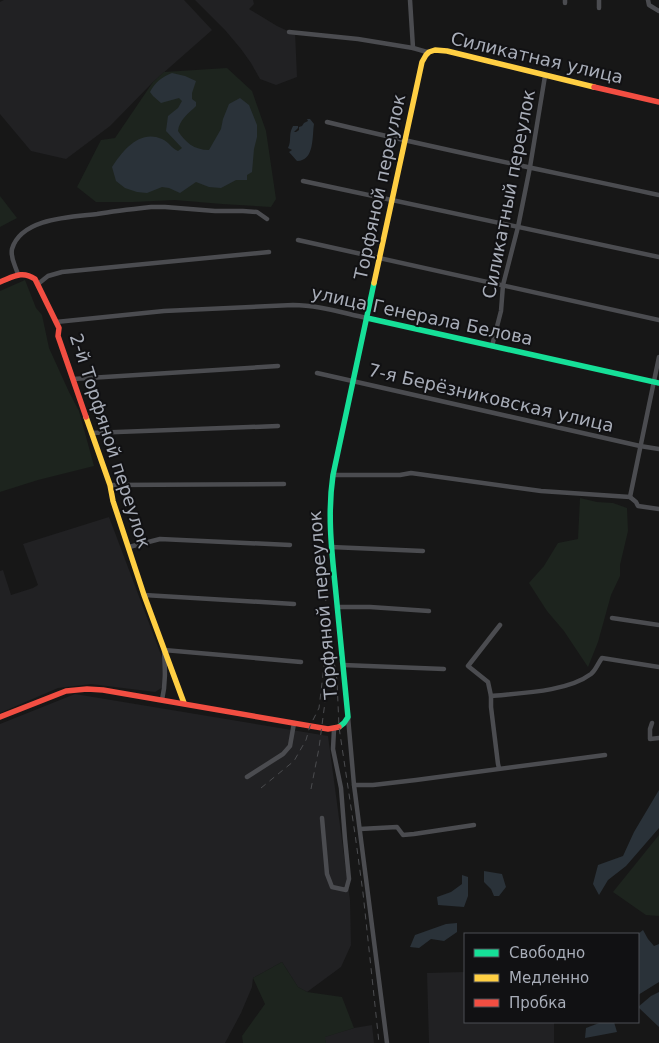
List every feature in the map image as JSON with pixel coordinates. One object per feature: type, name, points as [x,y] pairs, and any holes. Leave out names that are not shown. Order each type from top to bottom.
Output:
[{"type":"street","points":[[410,0],[413,48]]},
{"type":"street","points":[[599,0],[599,8]]},
{"type":"street","points":[[648,0],[649,5],[659,11]]},
{"type":"street","name":"Силикатная улица","points":[[289,32],[358,39],[427,52],[443,50],[659,102]]},
{"type":"street","name":"Торфяной переулок","points":[[387,1043],[354,785],[329,512],[333,475],[352,381],[422,62],[427,52]]},
{"type":"street","name":"Силикатный переулок","points":[[492,346],[501,311],[503,285],[530,167],[545,76]]},
{"type":"street","points":[[326,122],[405,142],[530,167],[659,196]]},
{"type":"street","points":[[303,181],[659,257]]},
{"type":"street","points":[[18,275],[12,261],[12,250],[17,240],[34,226],[56,219],[165,207],[215,212],[257,212],[267,219]]},
{"type":"street","points":[[298,240],[659,320]]},
{"type":"street","points":[[0,282],[25,274],[29,275],[38,284],[48,276],[62,272],[269,252]]},
{"type":"street","name":"2-й Торфяной переулок","points":[[38,284],[59,328],[58,336],[110,485],[144,594],[184,703]]},
{"type":"street","name":"улица Генерала Белова","points":[[56,322],[164,311],[304,305],[656,382]]},
{"type":"street","points":[[630,497],[656,382],[659,357]]},
{"type":"street","points":[[73,379],[278,366]]},
{"type":"street","name":"7-я Берёзниковская улица","points":[[317,373],[659,449]]},
{"type":"street","points":[[91,432],[278,426]]},
{"type":"street","points":[[333,475],[400,475],[411,473],[541,491],[630,497],[638,506],[659,509]]},
{"type":"street","points":[[110,485],[284,484]]},
{"type":"street","points":[[129,547],[160,539],[290,545]]},
{"type":"street","points":[[331,547],[423,551]]},
{"type":"street","points":[[144,594],[294,604]]},
{"type":"street","points":[[337,607],[429,611]]},
{"type":"street","points":[[612,618],[659,626]]},
{"type":"street","points":[[500,625],[468,666],[488,682],[500,768]]},
{"type":"street","points":[[164,650],[300,662]]},
{"type":"street","name":"2-й Торфяной переулок","points":[[162,700],[166,673],[164,650]]},
{"type":"street","points":[[491,696],[569,685],[593,673],[601,659],[659,667]]},
{"type":"street","points":[[343,665],[444,669]]},
{"type":"street","points":[[0,717],[57,694],[88,689],[184,703],[328,729],[339,727],[344,724],[348,717]]},
{"type":"street","points":[[247,777],[283,754],[290,746],[294,723]]},
{"type":"street","points":[[652,723],[650,739],[659,738]]},
{"type":"street","points":[[322,818],[327,874],[332,888],[346,890],[349,879],[341,788],[333,749],[334,728]]},
{"type":"street","points":[[354,785],[407,781],[605,755]]},
{"type":"street","points":[[360,829],[397,827],[403,834],[408,834],[474,825]]},
{"type":"shaded area","points":[[4,0],[184,0],[212,30],[153,82],[110,126],[66,159],[31,151],[0,114],[0,2]]},
{"type":"shaded area","points":[[195,0],[253,0],[254,4],[249,9],[277,26],[288,31],[295,31],[297,77],[276,85],[260,79],[241,49]]},
{"type":"shaded area","points":[[227,68],[252,91],[266,131],[276,199],[271,207],[175,200],[96,202],[77,187],[101,140],[115,138],[153,82],[164,72]]},
{"type":"shaded area","points":[[172,73],[196,81],[192,99],[196,102],[196,106],[182,120],[178,131],[194,147],[209,150],[221,129],[229,104],[240,98],[249,105],[257,125],[257,137],[252,172],[247,175],[247,180],[236,180],[221,188],[209,187],[196,182],[180,193],[162,187],[147,193],[137,192],[125,188],[116,181],[112,167],[121,154],[139,139],[154,137],[164,140],[178,151],[182,148],[166,131],[168,116],[178,108],[182,101],[179,98],[161,103],[150,92],[159,80]]},
{"type":"shaded area","points":[[307,119],[310,119],[314,124],[312,147],[307,157],[297,161],[289,152],[292,150],[288,148],[291,132],[293,126],[298,126],[294,132],[299,130],[299,127],[308,121]]},
{"type":"shaded area","points":[[0,196],[17,218],[0,227]]},
{"type":"shaded area","points":[[25,280],[36,308],[42,315],[49,348],[79,411],[94,466],[0,492],[0,291]]},
{"type":"shaded area","points":[[580,498],[613,503],[627,508],[628,531],[620,565],[620,576],[611,595],[598,642],[588,667],[529,583],[544,566],[558,543],[578,539]]},
{"type":"shaded area","points":[[109,517],[163,660],[163,687],[155,692],[91,684],[58,688],[0,713],[0,571],[3,570],[11,595],[33,588],[38,585],[23,544]]},
{"type":"shaded area","points":[[75,694],[328,736],[350,900],[351,945],[341,967],[307,992],[298,987],[282,962],[253,978],[252,987],[241,1013],[225,1043],[0,1043],[0,724]]},
{"type":"shaded area","points":[[659,790],[659,828],[626,866],[608,880],[599,895],[593,884],[598,865],[623,856],[634,832]]},
{"type":"shaded area","points":[[659,835],[659,916],[646,915],[613,892]]},
{"type":"shaded area","points":[[484,871],[502,874],[506,887],[499,896],[494,896],[491,889],[484,882]]},
{"type":"shaded area","points":[[462,875],[468,877],[468,896],[464,907],[438,905],[437,897],[451,892],[462,884]]},
{"type":"shaded area","points":[[457,923],[457,932],[444,941],[431,939],[419,948],[410,947],[415,935],[446,924]]},
{"type":"shaded area","points":[[643,930],[654,946],[659,944],[659,982],[639,994],[639,933]]},
{"type":"shaded area","points":[[282,962],[298,987],[307,992],[342,997],[354,1028],[325,1037],[326,1043],[243,1043],[242,1036],[265,1004],[253,978]]},
{"type":"shaded area","points":[[464,972],[464,1023],[554,1023],[554,1043],[429,1043],[427,973]]},
{"type":"shaded area","points":[[659,992],[659,1027],[639,1008],[651,996]]},
{"type":"shaded area","points":[[599,1023],[614,1023],[617,1032],[585,1038],[586,1028]]},
{"type":"shaded area","points":[[372,1025],[374,1043],[326,1043],[324,1037],[354,1028]]},
{"type":"railway","points":[[261,788],[294,761],[306,740],[310,726],[319,708],[326,650],[326,595]]},
{"type":"railway","points":[[329,630],[337,680],[339,727],[363,893],[379,1043]]},
{"type":"railway","points":[[311,789],[325,702]]},
{"type":"traffic: fast","points":[[339,727],[348,717],[332,549],[330,520],[331,490],[374,283]]},
{"type":"traffic: fast","points":[[367,318],[659,383]]},
{"type":"traffic: slow","points":[[374,283],[422,62],[429,52],[435,50],[447,51],[594,87]]},
{"type":"traffic: slow","points":[[86,417],[110,485],[113,501],[144,595],[184,703]]},
{"type":"traffic: jam","points":[[594,87],[659,102]]},
{"type":"traffic: jam","points":[[0,282],[13,276],[22,275],[35,279],[59,328],[58,336],[86,417]]},
{"type":"traffic: jam","points":[[0,717],[66,691],[87,689],[103,690],[328,729],[339,727]]}]
